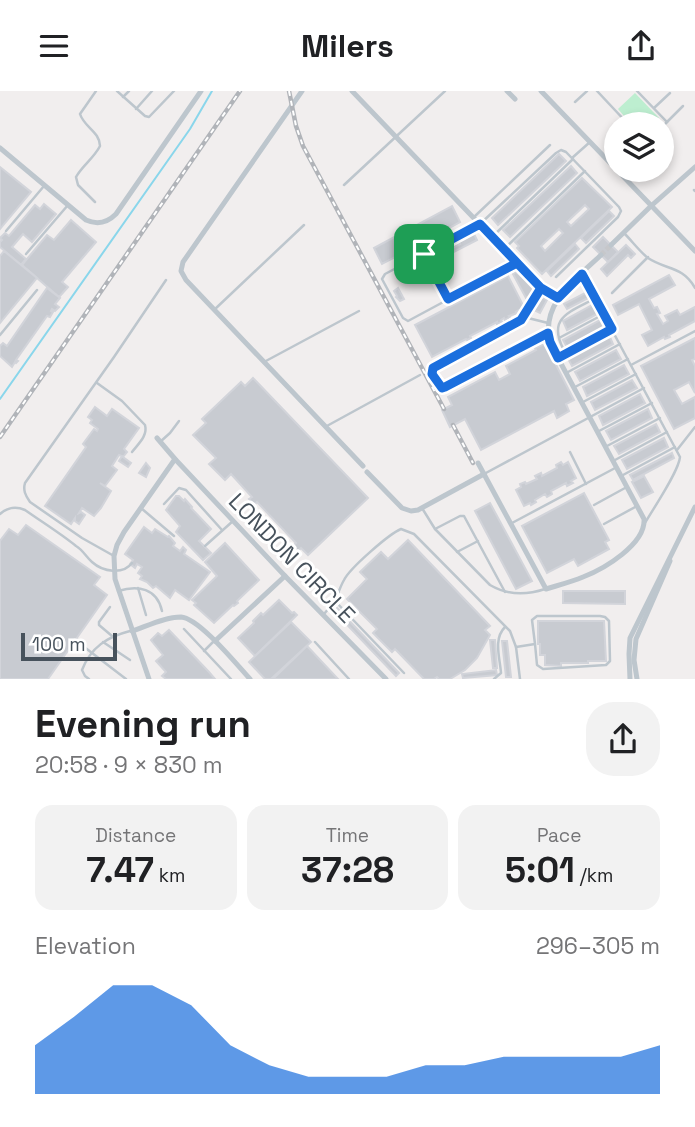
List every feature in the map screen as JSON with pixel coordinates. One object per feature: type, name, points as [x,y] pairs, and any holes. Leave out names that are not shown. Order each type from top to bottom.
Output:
[{"type":"street","points":[[0,148],[86,220],[102,222],[113,217],[201,91]]},
{"type":"street","points":[[302,91],[182,265],[181,271],[214,310],[362,466]]},
{"type":"street","points":[[352,91],[541,288],[558,298]]},
{"type":"street","points":[[508,91],[515,99]]},
{"type":"street","points":[[541,91],[604,157]]},
{"type":"street","points":[[611,245],[695,167]]},
{"type":"street","points":[[628,182],[695,251]]},
{"type":"street","points":[[478,463],[546,589],[585,577],[603,566],[628,549],[644,529],[644,519],[558,358],[548,333],[551,311],[558,298],[601,255]]},
{"type":"street","name":"LONDON CIRCLE","points":[[159,440],[285,576],[386,679]]},
{"type":"street","points":[[149,679],[118,591],[114,556],[124,532],[175,460]]},
{"type":"street","points":[[368,472],[402,508],[411,511],[422,508],[484,474]]},
{"type":"street","points":[[622,679],[633,679],[636,639],[695,507]]},
{"type":"street","points":[[215,641],[285,576]]},
{"type":"street","points":[[132,631],[169,619],[188,619],[215,641],[250,679]]},
{"type":"lane","points":[[95,202],[78,185],[76,177],[100,146],[99,138],[84,123],[80,114],[96,91]]},
{"type":"lane","points":[[117,91],[145,116],[151,117],[174,91]]},
{"type":"lane","points":[[124,97],[129,91]]},
{"type":"lane","points":[[136,109],[152,91]]},
{"type":"lane","points":[[344,185],[445,91]]},
{"type":"lane","points":[[575,102],[587,91]]},
{"type":"lane","points":[[597,91],[617,112]]},
{"type":"lane","points":[[637,91],[658,112]]},
{"type":"lane","points":[[654,108],[670,93]]},
{"type":"lane","points":[[674,115],[683,106]]},
{"type":"lane","points":[[492,237],[590,142]]},
{"type":"lane","points":[[474,217],[550,145]]},
{"type":"lane","points":[[517,263],[409,320],[403,318],[383,281],[385,274],[480,224],[561,150],[619,207],[620,214],[555,277]]},
{"type":"lane","points":[[504,249],[585,171]]},
{"type":"lane","points":[[6,231],[44,185]]},
{"type":"lane","points":[[26,254],[68,205]]},
{"type":"lane","points":[[214,310],[304,225]]},
{"type":"lane","points":[[624,233],[648,257],[681,272],[690,279],[695,288]]},
{"type":"lane","points":[[424,254],[448,299]]},
{"type":"lane","points":[[612,293],[648,257]]},
{"type":"lane","points":[[582,274],[680,460],[645,524]]},
{"type":"lane","points":[[114,556],[82,538],[30,502],[24,491],[25,482],[97,383],[166,280]]},
{"type":"lane","points":[[541,288],[524,317],[516,324],[434,367],[432,372],[440,387],[445,387],[548,333]]},
{"type":"lane","points":[[0,335],[37,291]]},
{"type":"lane","points":[[566,354],[557,328],[562,317],[596,298]]},
{"type":"lane","points":[[264,362],[359,311]]},
{"type":"lane","points":[[559,338],[604,314]]},
{"type":"lane","points":[[524,317],[548,323]]},
{"type":"lane","points":[[558,358],[612,329]]},
{"type":"lane","points":[[631,365],[695,331]]},
{"type":"lane","points":[[566,373],[620,344]]},
{"type":"lane","points":[[574,388],[628,359]]},
{"type":"lane","points":[[582,403],[636,374]]},
{"type":"lane","points":[[325,427],[420,375]]},
{"type":"lane","points":[[97,383],[122,401],[145,425],[144,437],[132,452]]},
{"type":"lane","points":[[484,474],[644,389]]},
{"type":"lane","points":[[598,432],[652,403]]},
{"type":"lane","points":[[606,447],[660,418]]},
{"type":"lane","points":[[159,440],[170,433],[178,421]]},
{"type":"lane","points":[[621,476],[676,449],[695,427]]},
{"type":"lane","points":[[511,524],[586,484],[667,432]]},
{"type":"lane","points":[[570,452],[586,484]]},
{"type":"lane","points":[[594,505],[627,487]]},
{"type":"lane","points":[[164,504],[179,488],[186,490],[222,530]]},
{"type":"lane","points":[[604,524],[637,506]]},
{"type":"lane","points":[[0,514],[11,508],[25,510],[79,548],[94,564],[114,571],[127,569],[132,563]]},
{"type":"lane","points":[[141,508],[174,536]]},
{"type":"lane","points":[[422,508],[435,529],[490,585],[514,593],[546,589]]},
{"type":"lane","points":[[435,529],[463,515],[505,592]]},
{"type":"lane","points":[[205,546],[233,521]]},
{"type":"lane","points":[[323,615],[335,601],[343,581],[354,569],[393,533],[405,530],[414,534],[512,636],[520,679]]},
{"type":"lane","points":[[457,552],[478,541]]},
{"type":"lane","points":[[118,591],[138,587],[157,599],[162,611]]},
{"type":"lane","points":[[138,587],[146,615]]},
{"type":"lane","points":[[335,601],[404,673]]},
{"type":"lane","points":[[110,607],[99,625],[112,636]]},
{"type":"lane","points":[[537,616],[600,616],[609,621],[610,661],[606,665],[543,669],[537,665],[535,644],[532,620],[537,616]]},
{"type":"lane","points":[[494,679],[501,673],[498,638],[505,627]]},
{"type":"lane","points":[[184,629],[231,679]]},
{"type":"lane","points":[[89,679],[82,670],[92,652],[112,636],[132,631]]},
{"type":"lane","points":[[205,651],[215,641]]},
{"type":"lane","points":[[103,642],[130,660]]},
{"type":"lane","points":[[315,642],[349,679]]},
{"type":"lane","points":[[79,643],[126,679]]},
{"type":"lane","points":[[516,647],[535,644]]},
{"type":"green space","points":[[635,93],[653,112],[621,112],[618,109]]},
{"type":"building","points":[[559,154],[566,161],[498,225],[492,218]]},
{"type":"building","points":[[571,166],[577,173],[510,237],[503,230]]},
{"type":"building","points":[[0,167],[31,192],[0,229]]},
{"type":"building","points":[[582,178],[612,207],[542,274],[517,248],[519,246],[515,242]],"holes":[[[585,205],[589,209],[571,226],[567,222]],[[559,229],[563,233],[545,251],[541,246]]]},
{"type":"building","points":[[44,204],[56,214],[32,242],[23,234],[12,247],[26,259],[21,265],[0,247],[0,238],[5,233],[9,236],[35,205],[40,209]]},
{"type":"building","points":[[452,206],[460,222],[444,231],[445,233],[382,264],[374,248]]},
{"type":"building","points":[[609,211],[614,216],[586,243],[581,238]]},
{"type":"building","points":[[71,220],[96,242],[62,282],[68,287],[59,297],[22,265],[47,235],[54,240]]},
{"type":"building","points":[[474,234],[477,240],[452,253],[450,249]]},
{"type":"building","points":[[603,237],[618,252],[608,262],[593,247]]},
{"type":"building","points":[[575,244],[579,249],[551,276],[547,271]]},
{"type":"building","points":[[626,245],[635,254],[631,258],[628,255],[607,276],[601,269]]},
{"type":"building","points":[[4,251],[37,278],[0,323],[0,256]]},
{"type":"building","points":[[516,272],[531,284],[533,289],[533,293],[526,298],[513,274]]},
{"type":"building","points":[[669,275],[675,285],[649,299],[654,308],[657,307],[660,313],[657,314],[663,324],[668,321],[665,316],[677,310],[680,315],[695,307],[695,321],[669,335],[670,337],[664,337],[648,346],[642,335],[652,330],[639,304],[618,315],[613,305]]},
{"type":"building","points":[[508,276],[525,309],[432,357],[415,325]]},
{"type":"building","points":[[47,288],[60,298],[55,304],[59,307],[55,311],[52,309],[50,317],[47,316],[12,367],[0,356],[0,346],[3,343],[7,346]]},
{"type":"building","points":[[398,288],[404,299],[400,301],[394,291]]},
{"type":"building","points":[[585,293],[588,298],[567,309],[564,304]]},
{"type":"building","points":[[541,297],[547,300],[540,313],[534,310]]},
{"type":"building","points":[[592,305],[597,314],[567,330],[563,321]]},
{"type":"building","points":[[600,320],[605,329],[568,349],[563,340]]},
{"type":"building","points":[[609,335],[613,344],[572,366],[567,357]]},
{"type":"building","points":[[695,338],[695,359],[692,360],[695,366],[695,393],[689,382],[674,390],[682,404],[695,397],[695,418],[674,429],[641,366]]},
{"type":"building","points":[[544,344],[574,400],[566,404],[569,411],[557,418],[554,411],[481,450],[465,419],[450,427],[442,410],[452,405],[448,397],[495,372],[499,380],[510,374],[506,366]]},
{"type":"building","points":[[616,350],[621,359],[580,381],[575,372]]},
{"type":"building","points":[[624,365],[629,374],[587,396],[583,387]]},
{"type":"building","points":[[253,378],[368,498],[308,555],[301,548],[298,551],[293,546],[296,543],[257,502],[254,505],[249,499],[252,497],[231,474],[225,480],[209,464],[216,458],[193,435],[206,423],[202,419],[241,382],[245,386]]},
{"type":"building","points":[[632,380],[637,388],[595,410],[591,402]]},
{"type":"building","points":[[640,394],[645,403],[603,425],[599,416]]},
{"type":"building","points":[[95,407],[107,416],[112,409],[139,428],[124,449],[127,452],[123,457],[131,463],[128,467],[119,461],[122,456],[119,455],[112,466],[117,470],[105,486],[100,483],[111,491],[101,508],[94,516],[82,508],[79,513],[85,515],[79,524],[75,518],[71,524],[45,506],[86,447],[83,444],[94,429],[97,431],[88,417]]},
{"type":"building","points":[[648,409],[652,418],[611,440],[606,431]]},
{"type":"building","points":[[656,424],[660,432],[619,454],[614,446]]},
{"type":"building","points":[[664,438],[668,447],[627,469],[622,460]]},
{"type":"building","points":[[672,453],[674,458],[633,480],[630,475]]},
{"type":"building","points":[[561,462],[563,465],[568,462],[576,478],[571,481],[573,483],[567,486],[566,483],[551,491],[552,494],[547,497],[545,494],[531,505],[530,503],[524,506],[516,490],[521,487],[520,484],[537,479],[535,476],[541,473],[542,476],[557,468],[556,465]]},
{"type":"building","points":[[146,463],[150,468],[146,477],[139,473]]},
{"type":"building","points":[[644,476],[653,492],[641,498],[632,482]]},
{"type":"building","points":[[584,493],[609,540],[605,542],[609,549],[578,566],[574,559],[547,573],[522,526]]},
{"type":"building","points":[[176,496],[184,501],[185,499],[211,529],[199,541],[211,553],[203,560],[176,532],[180,526],[166,510]]},
{"type":"building","points":[[490,503],[532,581],[516,589],[475,511]]},
{"type":"building","points":[[26,525],[100,577],[94,585],[107,595],[48,679],[0,679],[0,541],[9,529],[18,535]]},
{"type":"building","points":[[144,527],[152,533],[155,529],[169,536],[175,543],[173,546],[180,551],[183,547],[186,550],[184,554],[210,572],[189,600],[175,590],[170,598],[156,586],[153,588],[140,579],[142,576],[138,573],[142,567],[137,564],[135,568],[130,564],[133,560],[125,554]]},
{"type":"building","points":[[408,540],[490,626],[485,630],[490,635],[477,658],[465,670],[450,679],[424,679],[395,649],[392,652],[373,633],[377,629],[347,599],[367,579],[360,572],[381,552],[388,559]]},
{"type":"building","points":[[225,543],[259,580],[238,603],[214,623],[192,600],[217,576],[205,562]]},
{"type":"building","points":[[563,591],[625,591],[625,604],[563,603]]},
{"type":"building","points":[[279,600],[297,615],[255,656],[238,638],[261,613],[263,615]]},
{"type":"building","points":[[337,608],[399,673],[396,676],[334,611]]},
{"type":"building","points":[[538,621],[604,621],[606,661],[545,665],[545,655],[540,655],[538,644]]},
{"type":"building","points":[[291,622],[311,642],[271,679],[265,679],[249,662]]},
{"type":"building","points":[[169,630],[215,679],[166,679],[162,676],[166,672],[156,661],[163,655],[151,640],[158,633],[162,636]]},
{"type":"building","points":[[490,640],[495,640],[497,668],[493,668]]},
{"type":"building","points":[[502,641],[507,641],[511,677],[506,677]]},
{"type":"building","points":[[307,646],[338,679],[273,679]]},
{"type":"building","points":[[496,670],[497,675],[463,678],[462,674]]},
{"type":"waterway","points":[[0,399],[190,129],[212,91]]},
{"type":"tunnel","points":[[601,255],[611,245]]},
{"type":"railway","points":[[0,437],[240,91]]},
{"type":"railway","points":[[289,91],[303,146],[444,409]]},
{"type":"railway","points":[[453,425],[473,463]]},
{"type":"route","points":[[424,254],[448,299],[517,263],[541,288],[544,291],[558,298],[582,274],[612,329],[558,358],[548,333],[442,388],[432,374],[433,368],[516,324],[524,317],[541,288],[480,224],[424,254]]}]
